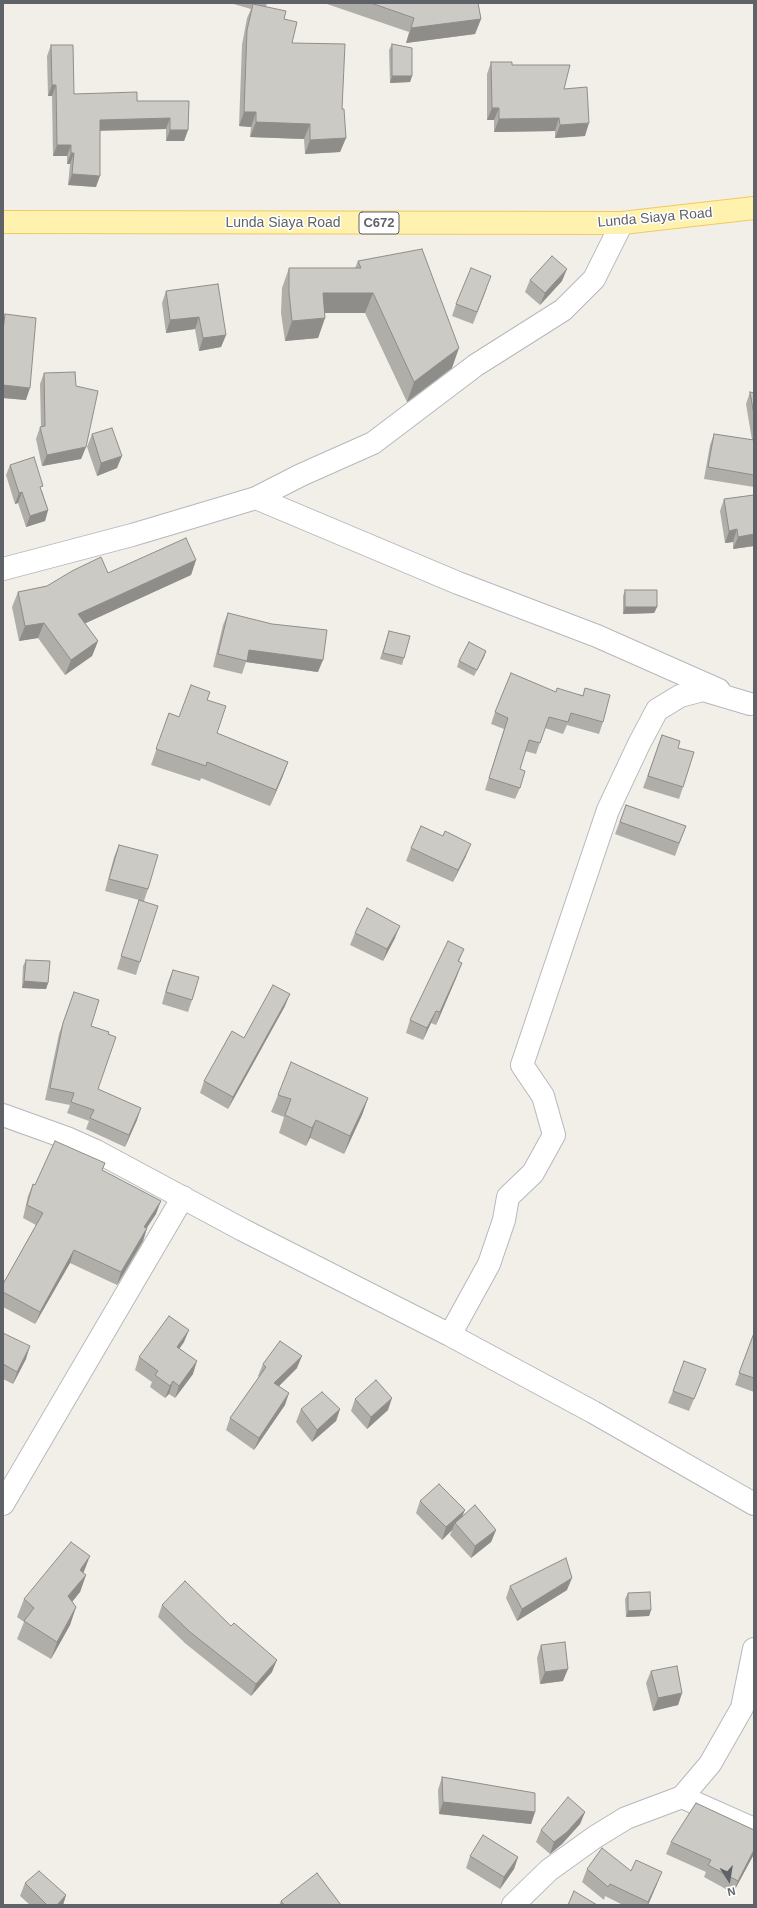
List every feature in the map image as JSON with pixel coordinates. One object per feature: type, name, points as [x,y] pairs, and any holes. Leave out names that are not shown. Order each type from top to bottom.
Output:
[{"type":"main road","name":"Lunda Siaya Road","points":[[3,222],[622,223],[754,208]]},
{"type":"street","points":[[3,568],[132,535],[256,498],[301,475],[373,443],[476,365],[563,310],[594,279],[622,223]]},
{"type":"street","points":[[256,498],[458,583],[597,636],[752,705]]},
{"type":"street","points":[[450,1335],[489,1264],[504,1220],[508,1197],[533,1172],[554,1135],[543,1096],[522,1065],[608,810],[639,744],[657,710],[680,696],[704,690],[752,705]]},
{"type":"street","points":[[3,1115],[88,1148],[450,1335],[593,1412],[754,1504]]},
{"type":"street","points":[[3,1504],[183,1197]]},
{"type":"street","points":[[513,1905],[549,1870],[595,1837],[626,1818],[682,1796],[710,1764],[742,1708],[754,1649]]},
{"type":"street","points":[[682,1796],[754,1829]]},
{"type":"building","points":[[371,3],[478,3],[481,19],[411,28],[414,18]]},
{"type":"building","points":[[253,4],[286,11],[284,19],[297,22],[292,43],[345,44],[342,109],[344,109],[346,138],[310,140],[310,124],[256,122],[256,112],[244,112],[247,30]]},
{"type":"building","points":[[392,44],[412,48],[412,76],[392,76]]},
{"type":"building","points":[[51,45],[73,45],[74,94],[137,92],[137,101],[189,101],[188,130],[170,130],[170,118],[100,120],[100,176],[72,174],[74,153],[71,153],[71,145],[57,145],[56,85],[52,85]]},
{"type":"building","points":[[491,62],[512,62],[512,65],[570,65],[564,89],[587,87],[589,123],[560,125],[559,118],[499,119],[499,108],[492,108]]},
{"type":"building","points":[[422,249],[459,348],[414,382],[373,293],[323,293],[325,318],[292,321],[289,293],[289,268],[361,268],[358,261]]},
{"type":"building","points":[[552,256],[567,269],[545,293],[530,280]]},
{"type":"building","points":[[471,268],[491,276],[477,312],[456,304]]},
{"type":"building","points":[[218,284],[226,335],[203,338],[199,317],[170,320],[166,291]]},
{"type":"building","points":[[5,314],[36,318],[30,388],[3,385],[3,331]]},
{"type":"building","points":[[75,372],[76,386],[98,391],[86,447],[47,455],[40,427],[45,426],[44,373]]},
{"type":"building","points":[[750,392],[754,393],[754,415]]},
{"type":"building","points":[[112,428],[122,456],[101,463],[92,434]]},
{"type":"building","points":[[714,434],[754,440],[754,475],[708,467]]},
{"type":"building","points":[[34,457],[43,486],[40,487],[48,510],[30,516],[22,492],[19,493],[10,465]]},
{"type":"building","points":[[754,495],[754,534],[738,537],[737,529],[729,531],[724,499]]},
{"type":"building","points":[[186,538],[196,560],[78,614],[98,641],[71,660],[44,623],[25,626],[18,592],[47,586],[72,571],[101,557],[108,573]]},
{"type":"building","points":[[625,590],[657,590],[657,607],[625,607]]},
{"type":"building","points":[[228,613],[272,624],[327,630],[323,660],[249,650],[247,661],[218,654]]},
{"type":"building","points":[[389,631],[410,636],[404,658],[383,653]]},
{"type":"building","points":[[469,642],[486,651],[477,670],[459,661]]},
{"type":"building","points":[[511,673],[556,692],[557,688],[583,696],[585,688],[610,695],[603,722],[571,713],[568,722],[549,717],[540,743],[529,740],[520,769],[525,771],[520,788],[489,778],[508,718],[495,712]]},
{"type":"building","points":[[191,685],[210,692],[207,700],[226,706],[217,733],[288,762],[276,790],[207,762],[206,766],[156,749],[169,713],[179,717]]},
{"type":"building","points":[[662,735],[680,741],[678,748],[694,752],[683,787],[648,776]]},
{"type":"building","points":[[626,805],[686,826],[679,843],[620,822]]},
{"type":"building","points":[[421,826],[443,836],[445,831],[471,844],[458,870],[411,848]]},
{"type":"building","points":[[119,845],[158,855],[148,889],[109,879]]},
{"type":"building","points":[[139,900],[158,906],[140,962],[121,956]]},
{"type":"building","points":[[367,908],[400,926],[387,949],[355,933]]},
{"type":"building","points":[[448,941],[464,949],[458,961],[462,963],[440,1012],[436,1011],[427,1028],[410,1020]]},
{"type":"building","points":[[26,960],[50,961],[48,983],[24,981]]},
{"type":"building","points":[[173,970],[199,977],[192,1000],[166,992]]},
{"type":"building","points":[[273,985],[290,994],[233,1097],[204,1081],[232,1031],[244,1038]]},
{"type":"building","points":[[74,992],[99,1000],[91,1026],[109,1032],[108,1034],[116,1037],[98,1089],[141,1108],[129,1135],[90,1118],[94,1110],[71,1102],[74,1093],[50,1088],[63,1023]]},
{"type":"building","points":[[291,1062],[368,1098],[350,1136],[316,1120],[312,1128],[285,1115],[291,1099],[278,1095]]},
{"type":"building","points":[[55,1141],[105,1163],[102,1170],[161,1201],[144,1227],[147,1228],[121,1272],[74,1250],[40,1312],[3,1292],[3,1284],[43,1213],[27,1205],[33,1184],[35,1185]]},
{"type":"building","points":[[169,1316],[189,1330],[177,1347],[197,1361],[179,1386],[173,1381],[170,1386],[155,1375],[158,1371],[139,1357]]},
{"type":"building","points":[[3,1333],[30,1346],[17,1372],[3,1364]]},
{"type":"building","points":[[754,1333],[754,1378],[739,1373]]},
{"type":"building","points":[[280,1341],[302,1356],[274,1383],[289,1393],[259,1438],[230,1418],[266,1367],[263,1364]]},
{"type":"building","points":[[684,1361],[706,1369],[694,1399],[673,1391]]},
{"type":"building","points":[[376,1380],[392,1398],[371,1417],[355,1399]]},
{"type":"building","points":[[322,1392],[340,1409],[317,1430],[301,1409]]},
{"type":"building","points":[[439,1484],[465,1510],[446,1527],[420,1501]]},
{"type":"building","points":[[475,1505],[496,1530],[475,1546],[455,1523]]},
{"type":"building","points":[[71,1542],[90,1556],[80,1570],[86,1575],[68,1596],[76,1607],[57,1642],[24,1621],[34,1608],[24,1599]]},
{"type":"building","points":[[566,1558],[572,1578],[522,1609],[510,1586]]},
{"type":"building","points":[[185,1581],[231,1626],[234,1623],[277,1660],[256,1684],[190,1632],[162,1605]]},
{"type":"building","points":[[650,1592],[651,1610],[628,1611],[628,1593]]},
{"type":"building","points":[[565,1642],[568,1669],[545,1672],[541,1645]]},
{"type":"building","points":[[677,1666],[682,1693],[658,1698],[651,1671]]},
{"type":"building","points":[[442,1777],[535,1793],[535,1812],[443,1802]]},
{"type":"building","points":[[568,1797],[585,1812],[567,1832],[554,1842],[541,1830]]},
{"type":"building","points":[[696,1803],[754,1830],[754,1850],[738,1881],[708,1865],[711,1860],[671,1842]]},
{"type":"building","points":[[483,1835],[518,1857],[504,1877],[470,1856]]},
{"type":"building","points":[[602,1848],[631,1871],[636,1860],[662,1872],[648,1902],[610,1884],[608,1887],[587,1869]]},
{"type":"building","points":[[39,1871],[66,1895],[57,1905],[47,1905],[25,1883]]},
{"type":"building","points":[[317,1873],[341,1905],[284,1905],[281,1901]]},
{"type":"building","points":[[574,1891],[597,1905],[568,1905]]}]
